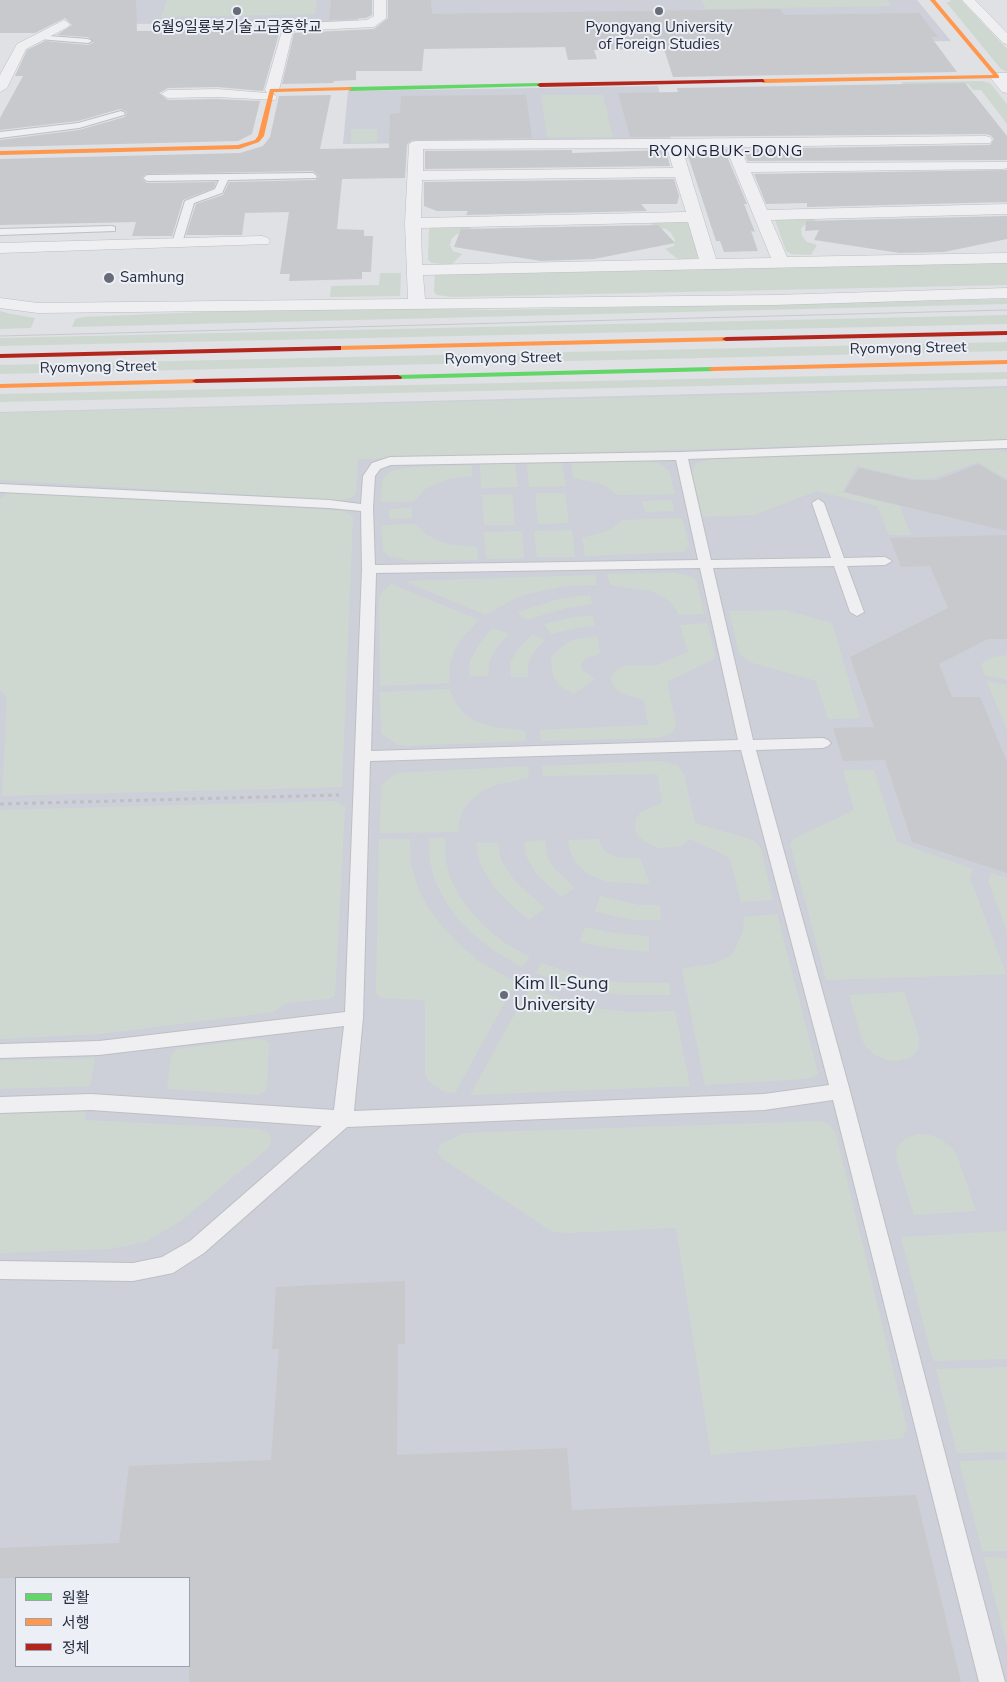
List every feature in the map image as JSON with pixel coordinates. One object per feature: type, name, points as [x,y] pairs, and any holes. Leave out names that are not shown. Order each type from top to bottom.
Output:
[{"type":"main road","points":[[932,0],[1002,77]]},
{"type":"main road","points":[[0,153],[239,147],[258,141],[261,136],[271,94],[1002,77]]},
{"type":"main road","name":"Ryomyong Street","points":[[0,356],[1007,333]]},
{"type":"main road","name":"Ryomyong Street","points":[[0,386],[1007,362]]},
{"type":"street","points":[[168,94],[271,94],[288,27],[370,24],[380,18],[380,0]]},
{"type":"street","points":[[968,0],[1007,40]]},
{"type":"street","points":[[0,88],[21,47],[64,24]]},
{"type":"street","points":[[1002,77],[1007,88]]},
{"type":"street","points":[[417,303],[413,223],[416,146],[993,140],[1005,168],[742,168]]},
{"type":"street","points":[[673,144],[709,264]]},
{"type":"street","points":[[731,144],[781,262]]},
{"type":"street","points":[[414,176],[682,172]]},
{"type":"street","points":[[762,214],[1007,209]]},
{"type":"street","points":[[413,223],[695,217]]},
{"type":"street","points":[[0,248],[262,242]]},
{"type":"street","points":[[414,270],[1007,258]]},
{"type":"street","points":[[0,304],[38,308],[774,300],[1007,293]]},
{"type":"lane","points":[[39,37],[90,38],[80,48]]},
{"type":"lane","points":[[0,135],[79,125],[121,113]]},
{"type":"lane","points":[[147,178],[313,176]]},
{"type":"lane","points":[[177,243],[190,201],[219,192],[225,177]]},
{"type":"lane","points":[[0,232],[112,229]]},
{"type":"lane","points":[[0,1270],[134,1272],[166,1266],[197,1248],[343,1119],[354,1018],[360,795],[370,569],[367,508],[369,476],[376,466],[390,461],[681,456],[1007,444]]},
{"type":"lane","points":[[681,456],[746,746],[840,1091],[992,1682]]},
{"type":"lane","points":[[0,488],[330,504],[367,508]]},
{"type":"lane","points":[[818,503],[857,612]]},
{"type":"lane","points":[[370,569],[885,560]]},
{"type":"lane","points":[[362,756],[823,743]]},
{"type":"lane","points":[[0,1051],[99,1048],[354,1018]]},
{"type":"lane","points":[[0,1105],[91,1102],[343,1119],[764,1102],[840,1091]]},
{"type":"path","points":[[0,804],[360,795]]},
{"type":"shaded area","name":"6월9일룡북기술고급중학교","points":[[119,0],[361,0],[358,23],[107,24]]},
{"type":"shaded area","points":[[167,0],[317,0],[315,14],[161,17]]},
{"type":"shaded area","name":"Pyongyang University of Foreign Studies","points":[[391,0],[917,0],[951,41],[800,43],[391,25]]},
{"type":"shaded area","points":[[701,0],[887,0],[892,6],[706,9]]},
{"type":"shaded area","points":[[950,0],[961,0],[1007,49],[1007,72],[1001,69],[946,2],[950,2]]},
{"type":"shaded area","points":[[982,81],[990,83],[1007,104],[1007,124],[981,90],[973,90],[968,84],[903,85],[901,82]]},
{"type":"shaded area","points":[[658,86],[671,140],[343,144],[348,91]]},
{"type":"shaded area","points":[[541,95],[603,95],[613,137],[547,137]]},
{"type":"shaded area","points":[[351,129],[377,129],[377,142],[351,143]]},
{"type":"shaded area","points":[[814,217],[816,224],[804,225],[801,229],[802,236],[807,242],[817,245],[811,255],[791,254],[786,251],[775,220],[780,218]]},
{"type":"shaded area","points":[[650,221],[692,224],[700,255],[697,258],[679,260],[665,249],[674,246],[675,240],[671,233],[666,229],[653,228]]},
{"type":"shaded area","points":[[471,225],[470,232],[457,234],[452,238],[450,245],[453,251],[462,254],[451,265],[432,263],[428,260],[429,229],[436,226]]},
{"type":"shaded area","points":[[1007,262],[1007,285],[452,297],[437,295],[434,292],[435,274]]},
{"type":"shaded area","points":[[380,273],[401,273],[400,296],[330,297],[331,286],[379,285]]},
{"type":"shaded area","points":[[1007,299],[1007,304],[72,327],[75,319],[84,317],[249,310],[408,308],[492,310]]},
{"type":"shaded area","points":[[0,311],[35,318],[31,328],[0,329]]},
{"type":"shaded area","points":[[1007,315],[1007,324],[0,346],[0,338]]},
{"type":"shaded area","points":[[1007,342],[1007,351],[0,374],[0,365]]},
{"type":"shaded area","points":[[1007,372],[1007,379],[0,402],[0,394]]},
{"type":"shaded area","name":"Kim Il-Sung University","points":[[1007,386],[1007,1682],[0,1682],[0,412]]},
{"type":"shaded area","points":[[1007,388],[1007,440],[358,459],[356,493],[351,498],[340,500],[0,480],[0,413]]},
{"type":"shaded area","points":[[995,450],[1007,452],[1007,479],[978,462],[934,478],[914,479],[857,466],[842,492],[900,506],[911,535],[889,535],[877,506],[817,491],[754,515],[703,517],[691,473],[697,463],[712,459]]},
{"type":"shaded area","points":[[646,461],[658,463],[669,471],[675,494],[618,495],[602,484],[573,478],[571,463]]},
{"type":"shaded area","points":[[527,463],[562,463],[566,486],[529,487]]},
{"type":"shaded area","points":[[480,464],[515,464],[518,487],[481,488]]},
{"type":"shaded area","points":[[472,465],[472,476],[448,479],[436,484],[425,489],[414,502],[381,502],[382,482],[391,471],[413,467]]},
{"type":"shaded area","points":[[18,491],[345,511],[353,517],[342,787],[2,796],[7,697],[0,690],[0,499],[8,493]]},
{"type":"shaded area","points":[[535,493],[565,493],[569,523],[538,524]]},
{"type":"shaded area","points":[[512,494],[515,525],[484,525],[482,495]]},
{"type":"shaded area","points":[[672,500],[674,511],[645,512],[642,501]]},
{"type":"shaded area","points":[[412,508],[412,518],[389,519],[389,509]]},
{"type":"shaded area","points":[[682,518],[689,544],[684,552],[585,556],[582,538],[610,530],[622,520]]},
{"type":"shaded area","points":[[416,524],[427,535],[437,540],[451,545],[477,547],[478,560],[410,561],[389,556],[383,551],[381,525]]},
{"type":"shaded area","points":[[572,530],[575,557],[537,557],[534,531]]},
{"type":"shaded area","points":[[522,531],[524,558],[486,559],[484,532]]},
{"type":"shaded area","points":[[676,573],[693,577],[697,582],[704,614],[679,615],[673,605],[665,598],[651,591],[610,585],[607,574]]},
{"type":"shaded area","points":[[595,575],[597,585],[565,586],[527,594],[486,615],[404,581]]},
{"type":"shaded area","points":[[391,584],[479,620],[461,639],[454,651],[450,664],[449,683],[380,686],[379,598],[383,591]]},
{"type":"shaded area","points":[[590,595],[592,604],[566,608],[526,620],[517,612],[559,599]]},
{"type":"shaded area","points":[[785,610],[832,623],[860,718],[828,719],[816,681],[749,662],[739,653],[729,611]]},
{"type":"shaded area","points":[[593,616],[595,626],[581,627],[551,634],[544,624],[574,617]]},
{"type":"shaded area","points":[[707,623],[715,655],[714,659],[667,682],[676,724],[672,733],[658,738],[541,741],[540,730],[648,725],[644,700],[622,694],[611,681],[612,675],[616,670],[627,665],[655,666],[688,652],[680,625]]},
{"type":"shaded area","points":[[493,628],[509,634],[497,647],[489,662],[488,676],[469,676],[470,661],[479,644]]},
{"type":"shaded area","points":[[532,635],[545,640],[532,654],[528,664],[528,677],[511,677],[510,664],[516,651]]},
{"type":"shaded area","points":[[597,636],[600,653],[585,659],[581,664],[582,670],[595,679],[574,694],[560,686],[553,677],[551,657],[572,640]]},
{"type":"shaded area","points":[[1007,655],[1007,680],[984,675],[981,664],[989,658]]},
{"type":"shaded area","points":[[986,680],[1007,685],[1007,730]]},
{"type":"shaded area","points":[[449,689],[458,707],[466,715],[479,723],[525,731],[526,741],[405,746],[397,745],[381,733],[380,692]]},
{"type":"shaded area","points":[[661,761],[677,765],[684,774],[695,823],[750,839],[758,844],[761,849],[773,900],[741,902],[730,859],[719,852],[690,839],[681,846],[659,848],[645,842],[638,836],[635,828],[636,818],[641,812],[662,803],[657,774],[543,776],[542,766]]},
{"type":"shaded area","points":[[528,766],[529,778],[499,784],[484,790],[471,800],[463,810],[458,832],[380,833],[381,786],[397,773]]},
{"type":"shaded area","points":[[843,770],[874,770],[897,842],[973,869],[970,878],[1006,974],[826,980],[790,844],[795,838],[854,810]]},
{"type":"shaded area","points":[[336,801],[345,807],[335,996],[329,999],[286,1003],[274,1012],[100,1034],[0,1039],[0,810]]},
{"type":"shaded area","points":[[429,838],[445,838],[446,862],[451,880],[460,897],[487,929],[505,943],[530,957],[522,967],[493,950],[457,918],[435,881],[430,862]]},
{"type":"shaded area","points":[[379,839],[410,839],[411,864],[417,885],[427,906],[441,925],[480,962],[516,982],[455,1093],[444,1092],[429,1082],[425,1074],[425,1003],[423,1000],[381,998],[376,993]]},
{"type":"shaded area","points":[[599,839],[602,848],[609,854],[618,858],[640,858],[650,884],[608,882],[589,875],[577,864],[570,852],[568,840]]},
{"type":"shaded area","points":[[545,840],[547,857],[555,869],[575,888],[561,897],[537,875],[527,858],[524,842]]},
{"type":"shaded area","points":[[476,843],[498,843],[501,860],[514,880],[545,908],[529,920],[510,904],[493,886],[480,864]]},
{"type":"shaded area","points":[[991,873],[1007,878],[1007,931],[988,881]]},
{"type":"shaded area","points":[[600,896],[639,905],[660,905],[661,920],[634,920],[595,912]]},
{"type":"shaded area","points":[[777,914],[818,1073],[814,1077],[805,1079],[705,1085],[682,969],[716,963],[733,954],[743,930],[744,917]]},
{"type":"shaded area","points":[[585,927],[613,933],[649,936],[649,952],[609,948],[580,942]]},
{"type":"shaded area","points":[[542,963],[574,974],[601,980],[627,983],[669,983],[671,995],[627,995],[597,992],[569,985],[535,973]]},
{"type":"shaded area","points":[[529,988],[563,1000],[595,1008],[628,1012],[675,1011],[690,1086],[470,1095]]},
{"type":"shaded area","points":[[904,992],[919,1037],[919,1046],[916,1053],[908,1059],[886,1060],[875,1055],[862,1040],[849,995]]},
{"type":"shaded area","points":[[256,1039],[265,1040],[269,1044],[267,1086],[264,1092],[258,1095],[167,1089],[171,1057],[177,1049]]},
{"type":"shaded area","points":[[95,1058],[90,1086],[0,1089],[0,1061]]},
{"type":"shaded area","points":[[86,1112],[85,1120],[259,1129],[269,1133],[271,1143],[267,1149],[181,1221],[145,1242],[110,1249],[0,1253],[0,1113]]},
{"type":"shaded area","points":[[821,1121],[830,1125],[836,1134],[907,1428],[903,1438],[711,1455],[676,1228],[567,1233],[551,1231],[444,1160],[438,1153],[440,1144],[464,1133]]},
{"type":"shaded area","points":[[919,1134],[931,1135],[942,1140],[952,1148],[958,1158],[976,1211],[914,1215],[897,1161],[896,1151],[900,1143],[908,1137]]},
{"type":"shaded area","points":[[1007,1231],[1007,1359],[933,1361],[901,1237]]},
{"type":"shaded area","points":[[1007,1367],[1007,1452],[957,1453],[936,1369]]},
{"type":"shaded area","points":[[1007,1460],[1007,1551],[982,1551],[959,1461]]},
{"type":"shaded area","points":[[984,1557],[1007,1558],[1007,1647]]},
{"type":"building","points":[[0,0],[136,0],[137,31],[280,30],[263,91],[217,87],[168,88],[159,93],[168,100],[217,99],[260,101],[252,134],[238,141],[0,147],[0,140],[79,130],[125,117],[127,112],[120,109],[78,121],[0,130],[0,118],[23,76],[15,76],[27,50],[45,41],[88,45],[94,42],[88,37],[57,35],[72,25],[65,18],[35,33],[0,33]]},
{"type":"building","points":[[331,0],[372,0],[372,15],[366,18],[329,20]]},
{"type":"building","points":[[388,0],[431,0],[432,14],[780,9],[784,15],[919,13],[938,37],[931,37],[957,72],[673,77],[664,49],[594,50],[597,59],[568,60],[565,47],[424,49],[422,71],[356,71],[356,80],[334,81],[333,83],[282,84],[294,33],[374,29],[388,18]]},
{"type":"building","points":[[965,83],[1007,136],[1007,160],[748,161],[741,149],[990,145],[994,139],[990,135],[985,134],[630,137],[618,93],[678,92],[677,88]]},
{"type":"building","points":[[331,95],[320,149],[389,148],[390,114],[400,113],[401,96],[526,95],[532,138],[411,140],[407,145],[405,178],[342,179],[337,229],[364,230],[364,236],[373,236],[371,272],[362,272],[362,279],[289,281],[290,274],[280,274],[289,212],[245,213],[242,235],[186,235],[196,204],[223,195],[229,182],[316,180],[319,176],[313,171],[146,174],[141,178],[147,183],[216,182],[214,188],[183,200],[172,236],[132,236],[136,222],[0,225],[0,159],[240,153],[263,146],[270,137],[279,96]]},
{"type":"building","points":[[728,149],[726,154],[747,204],[744,204],[755,232],[751,231],[758,251],[724,252],[720,241],[716,241],[685,150]]},
{"type":"building","points":[[572,150],[572,153],[666,150],[670,166],[425,169],[425,151]]},
{"type":"building","points":[[1007,170],[1007,202],[807,207],[807,203],[766,204],[754,174]]},
{"type":"building","points":[[674,179],[679,196],[677,204],[641,204],[647,211],[466,215],[468,211],[437,211],[424,206],[424,182]]},
{"type":"building","points":[[1007,216],[1007,239],[944,252],[900,253],[814,240],[819,230],[805,231],[806,221]]},
{"type":"building","points":[[658,225],[675,243],[594,259],[541,261],[454,247],[461,229]]},
{"type":"building","points":[[978,464],[1007,481],[1007,531],[844,492],[859,468],[912,480],[937,480]]},
{"type":"building","points":[[1007,535],[1007,639],[988,639],[939,664],[952,697],[980,697],[1007,762],[1007,873],[912,842],[885,760],[843,761],[833,728],[874,727],[850,657],[948,608],[930,566],[901,567],[890,538]]},
{"type":"building","points":[[405,1281],[405,1344],[398,1344],[397,1455],[567,1448],[572,1510],[916,1495],[961,1682],[189,1682],[190,1577],[0,1578],[0,1548],[119,1543],[129,1466],[271,1460],[279,1349],[272,1349],[276,1287]]},
{"type":"tram line","points":[[0,336],[1007,310]]},
{"type":"traffic: fast","points":[[350,89],[540,85]]},
{"type":"traffic: fast","points":[[398,377],[712,369]]},
{"type":"traffic: slow","points":[[763,81],[997,77],[932,0]]},
{"type":"traffic: slow","points":[[0,153],[239,147],[257,141],[261,136],[272,90],[350,89]]},
{"type":"traffic: slow","points":[[338,348],[726,339]]},
{"type":"traffic: slow","points":[[712,369],[1007,362]]},
{"type":"traffic: slow","points":[[0,386],[196,381]]},
{"type":"traffic: jam","points":[[540,85],[763,81]]},
{"type":"traffic: jam","points":[[726,339],[1007,333]]},
{"type":"traffic: jam","points":[[0,356],[338,348]]},
{"type":"traffic: jam","points":[[196,381],[398,377]]},
{"type":"place","name":"6월9일룡북기술고급중학교","points":[[237,11]]},
{"type":"place","name":"Pyongyang University of Foreign Studies","points":[[659,11]]},
{"type":"place","name":"Samhung","points":[[109,278]]},
{"type":"place","name":"Kim Il-Sung University","points":[[504,995]]},
{"type":"district","name":"RYONGBUK-DONG","points":[[726,152]]}]
